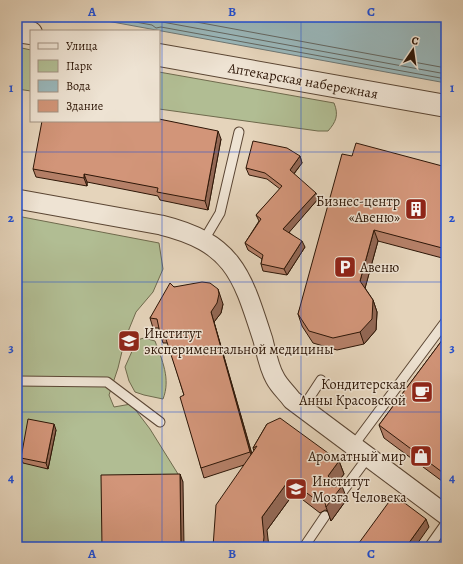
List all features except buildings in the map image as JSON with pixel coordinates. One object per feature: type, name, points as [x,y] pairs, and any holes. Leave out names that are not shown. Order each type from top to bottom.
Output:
[{"type":"street","points":[[17,31],[30,33]]},
{"type":"street","name":"Аптекарская набережная","points":[[160,55],[446,106]]},
{"type":"street","points":[[17,199],[161,225],[181,230],[204,240],[224,255],[238,274],[248,293],[275,378],[292,400],[302,409],[446,515]]},
{"type":"lane","points":[[204,240],[220,213],[239,132]]},
{"type":"lane","points":[[353,446],[446,321]]},
{"type":"lane","points":[[302,409],[321,380]]},
{"type":"lane","points":[[17,381],[107,382],[160,422]]},
{"type":"lane","points":[[340,495],[368,457]]},
{"type":"lane","points":[[304,547],[325,516]]},
{"type":"lane","points":[[429,547],[446,522]]},
{"type":"green space","points":[[17,47],[30,50],[30,91],[17,89]]},
{"type":"green space","points":[[160,72],[334,103],[336,118],[333,125],[328,131],[318,131],[160,109]]},
{"type":"green space","points":[[17,216],[159,243],[163,269],[153,292],[136,312],[125,339],[118,368],[109,395],[114,407],[131,404],[150,429],[183,482],[104,483],[104,547],[17,547]]},
{"type":"green space","points":[[144,338],[155,341],[163,362],[166,384],[163,399],[135,392],[129,381],[125,367],[137,340]]},
{"type":"water","points":[[85,17],[446,17],[446,83],[160,30]]},
{"type":"place","name":"Бизнес-центр «Авеню»","points":[[416,209]]},
{"type":"place","name":"Авеню","points":[[345,267]]},
{"type":"place","name":"Институт экспериментальной медицины","points":[[129,341]]},
{"type":"place","name":"Кондитерская Анны Красовской","points":[[422,392]]},
{"type":"place","name":"Ароматный мир","points":[[421,456]]},
{"type":"place","name":"Институт Мозга Человека","points":[[296,489]]}]
